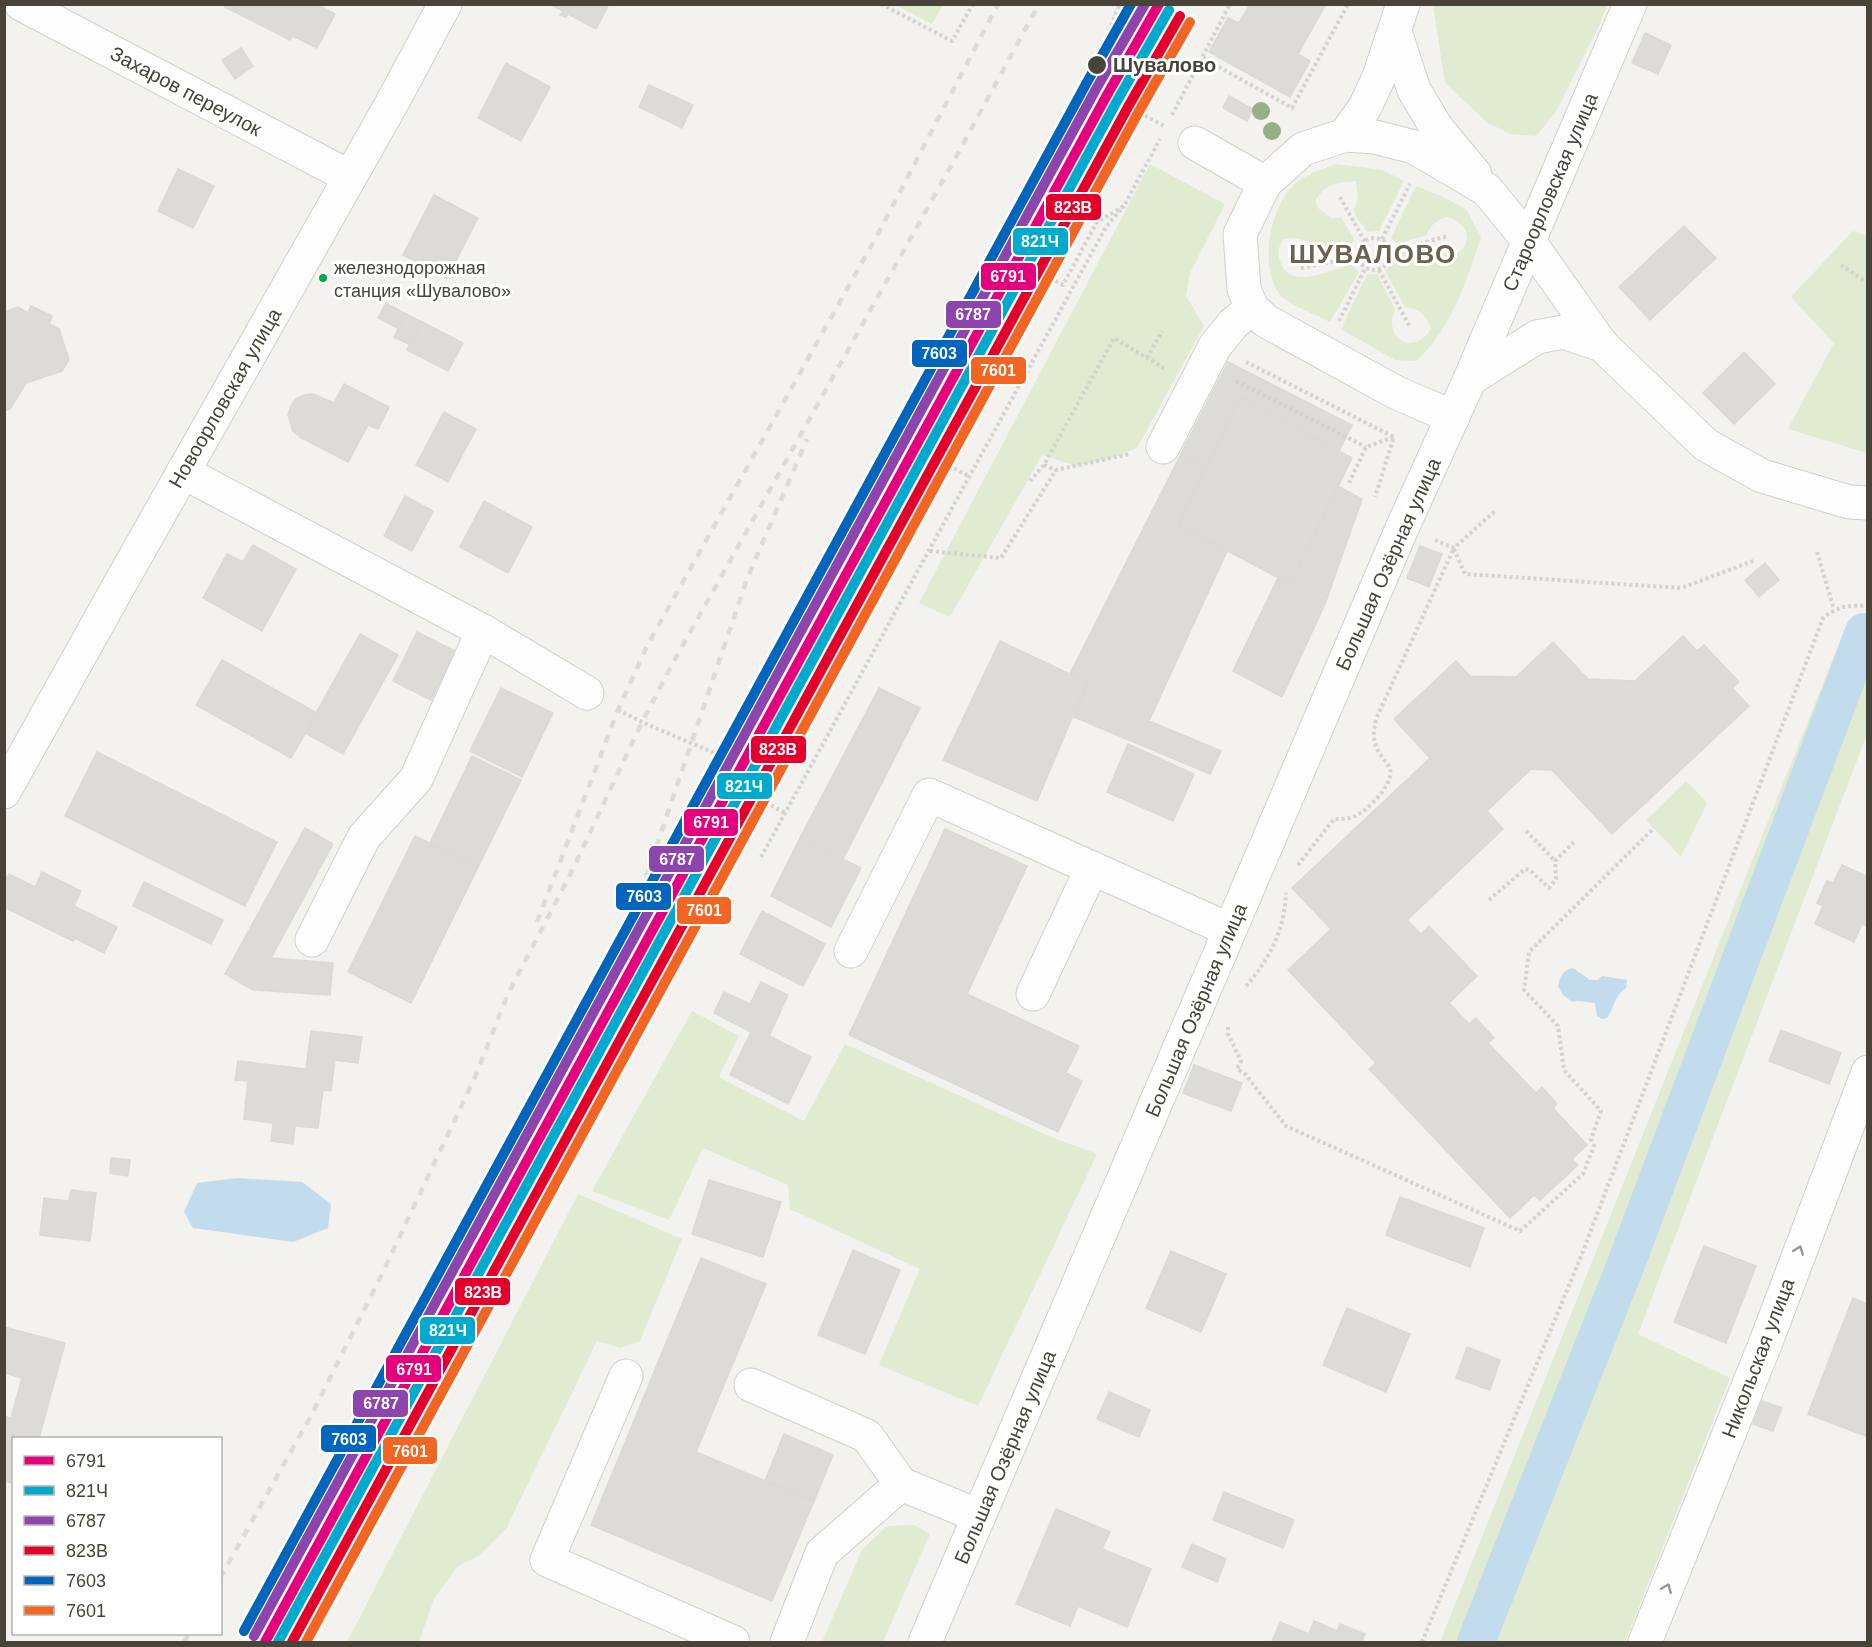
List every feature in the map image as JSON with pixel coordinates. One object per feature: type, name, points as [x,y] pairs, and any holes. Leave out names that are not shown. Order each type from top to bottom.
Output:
[{"type":"street","name":"Захаров переулок","points":[[21,4],[350,177]]},
{"type":"street","name":"Новоорловская улица","points":[[4,792],[445,4]]},
{"type":"street","name":"Староорловская улица","points":[[1470,379],[1630,4]]},
{"type":"street","points":[[1345,135],[1365,107],[1379,77],[1399,18]]},
{"type":"street","points":[[1399,18],[1414,90],[1436,127],[1528,240],[1602,345],[1706,445],[1762,476],[1850,502],[1868,503]]},
{"type":"street","points":[[1453,417],[1397,393],[1266,321],[1252,308],[1244,289],[1240,234],[1265,183],[1304,149],[1345,135],[1376,137],[1414,147],[1487,190]]},
{"type":"street","points":[[1195,143],[1265,183]]},
{"type":"street","points":[[1163,447],[1215,346],[1233,324],[1252,308]]},
{"type":"street","points":[[1470,379],[1537,338],[1563,332],[1602,345]]},
{"type":"street","name":"Большая Озёрная улица","points":[[925,1642],[1403,526],[1470,379]]},
{"type":"street","points":[[183,472],[483,631],[587,693]]},
{"type":"street","points":[[312,940],[364,837],[416,779],[483,631]]},
{"type":"street","points":[[851,951],[930,795],[1230,930]]},
{"type":"street","points":[[1033,994],[1092,868]]},
{"type":"street","name":"Никольская улица","points":[[1645,1642],[1766,1342],[1868,1072]]},
{"type":"street","points":[[626,1376],[547,1560],[734,1642]]},
{"type":"street","points":[[751,1386],[867,1436],[901,1484],[979,1516]]},
{"type":"street","points":[[787,1642],[822,1553],[901,1484]]},
{"type":"path","points":[[881,4],[952,41],[973,4]]},
{"type":"path","points":[[587,693],[642,722],[728,759],[1087,84],[1119,5],[1136,14],[1142,4]]},
{"type":"path","points":[[761,857],[1106,226],[1124,206],[1230,4]]},
{"type":"path","points":[[1203,58],[1292,108],[1348,4]]},
{"type":"path","points":[[1087,84],[1195,143]]},
{"type":"path","points":[[1382,239],[1425,154]]},
{"type":"path","points":[[1340,196],[1365,242]]},
{"type":"path","points":[[1034,270],[1063,285],[1097,222],[1124,206]]},
{"type":"path","points":[[1390,251],[1448,236]]},
{"type":"path","points":[[1377,238],[1388,244],[1390,251],[1388,261],[1379,270],[1365,269],[1360,264],[1359,250],[1365,242],[1377,238]]},
{"type":"path","points":[[1301,268],[1358,257]]},
{"type":"path","points":[[1841,265],[1868,283]]},
{"type":"path","points":[[1323,352],[1365,269]]},
{"type":"path","points":[[1379,270],[1410,327]]},
{"type":"path","points":[[1147,358],[1162,331]]},
{"type":"path","points":[[1030,482],[1044,465],[1114,338],[1195,386]]},
{"type":"path","points":[[1215,346],[1394,437]]},
{"type":"path","points":[[1229,390],[1234,380],[1366,447]]},
{"type":"path","points":[[1349,483],[1366,447],[1394,437]]},
{"type":"path","points":[[1374,501],[1394,437]]},
{"type":"path","points":[[1044,465],[1056,470],[1163,447]]},
{"type":"path","points":[[933,457],[970,477]]},
{"type":"path","points":[[930,551],[1001,558],[1056,470]]},
{"type":"path","points":[[1293,873],[1334,819],[1353,818],[1364,812],[1382,793],[1391,778],[1390,768],[1375,747],[1372,737],[1376,719],[1454,548],[1496,510]]},
{"type":"path","points":[[1433,539],[1454,548],[1465,574],[1681,588],[1756,560]]},
{"type":"path","points":[[1817,552],[1834,609]]},
{"type":"path","points":[[1422,1642],[1582,1254],[1823,618],[1834,609],[1853,605],[1868,606]]},
{"type":"path","points":[[750,794],[786,813]]},
{"type":"path","points":[[1228,1023],[1228,1034],[1241,1061],[1237,1070],[1245,1074],[1286,1126],[1520,1231],[1583,1174],[1594,1146],[1591,1139],[1601,1111],[1564,1070],[1558,1026],[1524,990],[1529,952],[1654,828]]},
{"type":"path","points":[[1490,900],[1525,869],[1530,870],[1549,888],[1556,879],[1555,861],[1526,831]]},
{"type":"path","points":[[1555,861],[1576,840]]},
{"type":"path","points":[[1239,993],[1261,969],[1278,937],[1286,905],[1286,882]]},
{"type":"green space","points":[[1433,4],[1607,5],[1600,24],[1556,112],[1536,136],[1511,134],[1488,123],[1445,83]]},
{"type":"green space","points":[[896,5],[943,5],[932,24]]},
{"type":"green space","points":[[1150,164],[1225,204],[1190,273],[1186,296],[1204,326],[1137,448],[1109,459],[1076,466],[1042,455],[950,617],[919,603]]},
{"type":"green space","points":[[1336,164],[1383,170],[1404,181],[1379,231],[1367,232],[1355,215],[1354,209],[1358,200],[1356,181],[1332,185],[1319,195],[1315,201],[1318,208],[1333,219],[1341,217],[1354,239],[1346,250],[1316,247],[1308,241],[1293,238],[1284,239],[1280,244],[1278,252],[1280,261],[1285,270],[1292,275],[1301,277],[1322,274],[1351,264],[1359,272],[1330,322],[1281,296],[1270,272],[1269,243],[1276,214],[1288,191],[1304,177]]},
{"type":"green space","points":[[1416,186],[1466,209],[1481,237],[1464,287],[1439,335],[1416,361],[1395,360],[1341,329],[1367,274],[1377,274],[1395,309],[1392,322],[1397,337],[1408,343],[1414,342],[1420,340],[1431,329],[1422,313],[1405,307],[1385,271],[1392,265],[1395,255],[1430,244],[1442,253],[1455,255],[1466,245],[1467,234],[1460,224],[1447,217],[1434,223],[1427,235],[1397,244],[1391,238]]},
{"type":"green space","points":[[1853,231],[1867,236],[1867,453],[1788,429],[1834,343],[1791,297]]},
{"type":"green space","points":[[1846,626],[1867,634],[1867,734],[1638,1334],[1730,1378],[1625,1642],[1440,1642]]},
{"type":"green space","points":[[1686,781],[1707,803],[1681,857],[1646,820]]},
{"type":"green space","points":[[692,1011],[739,1036],[719,1077],[804,1121],[845,1044],[1051,1137],[1097,1154],[978,1406],[879,1365],[920,1269],[790,1209],[788,1185],[703,1148],[669,1220],[592,1191]]},
{"type":"green space","points":[[578,1194],[682,1239],[640,1341],[621,1348],[597,1341],[506,1529],[481,1554],[457,1567],[434,1599],[419,1642],[347,1642]]},
{"type":"green space","points":[[914,1525],[930,1534],[883,1642],[822,1642],[862,1550],[887,1526]]},
{"type":"water","points":[[1573,968],[1590,980],[1598,980],[1602,976],[1627,980],[1626,988],[1619,995],[1607,1018],[1602,1019],[1597,1016],[1595,1003],[1572,1002],[1563,995],[1558,986],[1560,979],[1564,972]]},
{"type":"water","points":[[237,1178],[302,1182],[331,1204],[328,1228],[293,1242],[193,1228],[184,1212],[197,1183]]},
{"type":"building","points":[[226,4],[317,4],[335,14],[317,48],[293,36],[290,40],[225,7]]},
{"type":"building","points":[[550,4],[609,4],[596,29],[568,14],[566,17],[560,15],[563,11]]},
{"type":"building","name":"Шувалово","points":[[1250,4],[1326,4],[1298,54],[1310,61],[1290,97],[1209,52],[1228,18],[1239,23]]},
{"type":"building","points":[[1645,33],[1671,45],[1658,74],[1632,63]]},
{"type":"building","points":[[241,48],[253,66],[235,79],[222,60]]},
{"type":"building","points":[[506,63],[550,87],[521,141],[478,118]]},
{"type":"building","points":[[649,85],[693,105],[682,128],[639,107]]},
{"type":"building","points":[[1229,96],[1253,109],[1247,121],[1223,108]]},
{"type":"building","points":[[178,169],[214,186],[193,228],[158,211]]},
{"type":"building","points":[[434,195],[478,218],[447,278],[403,255]]},
{"type":"building","points":[[1684,226],[1716,258],[1650,320],[1619,287]]},
{"type":"building","points":[[386,303],[406,314],[399,329],[378,318]]},
{"type":"building","points":[[31,306],[52,316],[49,324],[59,329],[69,360],[62,371],[26,383],[10,409],[4,411],[4,312],[18,307],[28,313]]},
{"type":"building","points":[[406,314],[422,322],[410,345],[394,337]]},
{"type":"building","points":[[422,322],[463,343],[448,371],[407,350]]},
{"type":"building","points":[[1744,352],[1775,384],[1734,424],[1703,393]]},
{"type":"building","points":[[1228,362],[1352,425],[1339,451],[1241,397],[1206,467],[1181,454]]},
{"type":"building","points":[[344,384],[389,407],[378,429],[368,425],[348,462],[300,437],[293,431],[288,415],[296,399],[304,395],[313,394],[334,403]]},
{"type":"building","points":[[1241,397],[1352,458],[1290,584],[1178,525]]},
{"type":"building","points":[[444,412],[476,429],[448,482],[416,465]]},
{"type":"building","points":[[1181,454],[1206,467],[1178,525],[1227,551],[1149,721],[1221,751],[1210,774],[1074,717],[1087,682],[1070,674]]},
{"type":"building","points":[[1338,486],[1362,499],[1325,604],[1282,697],[1233,671],[1278,578],[1290,584]]},
{"type":"building","points":[[405,496],[433,511],[412,551],[384,536]]},
{"type":"building","points":[[484,501],[532,527],[508,573],[460,547]]},
{"type":"building","points":[[253,545],[296,569],[262,631],[203,598],[227,554],[243,562]]},
{"type":"building","points":[[1420,546],[1442,554],[1429,587],[1407,578]]},
{"type":"building","points":[[1765,563],[1779,580],[1759,597],[1745,580]]},
{"type":"building","points":[[417,632],[455,651],[431,700],[393,681]]},
{"type":"building","points":[[360,634],[398,655],[343,754],[305,733]]},
{"type":"building","points":[[1683,636],[1697,651],[1704,645],[1739,682],[1732,688],[1749,706],[1612,834],[1552,770],[1531,769],[1487,811],[1503,829],[1407,920],[1421,934],[1429,926],[1477,976],[1449,1003],[1469,1024],[1476,1018],[1494,1038],[1488,1043],[1536,1093],[1542,1087],[1557,1104],[1553,1108],[1587,1145],[1572,1159],[1578,1165],[1540,1200],[1534,1195],[1510,1218],[1369,1069],[1376,1063],[1288,970],[1331,929],[1292,888],[1430,758],[1394,719],[1456,661],[1470,676],[1516,677],[1553,642],[1588,679],[1635,681]]},
{"type":"building","points":[[1000,641],[1087,682],[1037,801],[943,760]]},
{"type":"building","points":[[222,660],[317,713],[291,758],[196,705]]},
{"type":"building","points":[[501,688],[553,713],[522,777],[470,751]]},
{"type":"building","points":[[879,688],[920,708],[843,859],[800,838]]},
{"type":"building","points":[[1128,744],[1194,774],[1173,821],[1107,792]]},
{"type":"building","points":[[97,752],[277,842],[245,906],[65,816]]},
{"type":"building","points":[[472,756],[521,780],[478,867],[430,843]]},
{"type":"building","points":[[305,828],[333,844],[271,958],[333,963],[330,995],[253,990],[225,974]]},
{"type":"building","points":[[945,829],[1027,866],[967,994],[1079,1046],[1066,1073],[1082,1081],[1058,1132],[849,1035]]},
{"type":"building","points":[[415,836],[478,867],[411,1003],[348,972]]},
{"type":"building","points":[[800,838],[861,868],[831,927],[771,896]]},
{"type":"building","points":[[1842,865],[1868,877],[1868,926],[1862,924],[1854,942],[1815,924],[1823,906],[1817,903],[1827,881],[1833,883]]},
{"type":"building","points":[[42,872],[81,891],[74,906],[117,927],[104,953],[75,938],[73,941],[4,907],[4,882],[9,874],[35,887]]},
{"type":"building","points":[[144,882],[223,920],[211,944],[133,906]]},
{"type":"building","points":[[762,911],[825,944],[803,986],[740,954]]},
{"type":"building","points":[[761,982],[788,995],[769,1036],[811,1057],[788,1104],[730,1075],[751,1032],[714,1013],[724,992],[750,1004]]},
{"type":"building","points":[[1781,1030],[1841,1053],[1829,1084],[1769,1061]]},
{"type":"building","points":[[311,1031],[362,1037],[358,1063],[335,1060],[331,1091],[323,1090],[318,1128],[295,1126],[293,1144],[271,1141],[273,1123],[244,1119],[248,1081],[235,1080],[238,1061],[306,1069]]},
{"type":"building","points":[[1194,1065],[1242,1083],[1231,1111],[1183,1093]]},
{"type":"building","points":[[111,1158],[130,1160],[128,1176],[110,1173]]},
{"type":"building","points":[[709,1180],[781,1202],[763,1257],[692,1234]]},
{"type":"building","points":[[71,1190],[96,1193],[90,1241],[40,1235],[44,1198],[69,1201]]},
{"type":"building","points":[[1400,1197],[1484,1228],[1470,1267],[1386,1235]]},
{"type":"building","points":[[1704,1246],[1756,1266],[1726,1343],[1674,1322]]},
{"type":"building","points":[[853,1250],[900,1270],[865,1354],[818,1335]]},
{"type":"building","points":[[1171,1251],[1226,1274],[1201,1332],[1146,1308]]},
{"type":"building","points":[[701,1258],[766,1284],[696,1452],[814,1501],[772,1601],[591,1525]]},
{"type":"building","points":[[1853,1298],[1868,1304],[1868,1437],[1808,1414]]},
{"type":"building","points":[[1347,1308],[1410,1334],[1386,1392],[1323,1365]]},
{"type":"building","points":[[4,1327],[65,1343],[39,1437],[12,1437],[12,1483],[4,1481],[4,1416],[11,1418],[22,1378],[4,1373]]},
{"type":"building","points":[[1467,1347],[1500,1360],[1490,1390],[1456,1378]]},
{"type":"building","points":[[1109,1392],[1150,1410],[1139,1437],[1097,1419]]},
{"type":"building","points":[[1762,1401],[1782,1408],[1773,1431],[1753,1424]]},
{"type":"building","points":[[784,1434],[833,1455],[814,1501],[765,1481]]},
{"type":"building","points":[[1224,1492],[1294,1520],[1283,1548],[1213,1520]]},
{"type":"building","points":[[1056,1509],[1110,1532],[1102,1549],[1151,1569],[1127,1627],[1078,1606],[1070,1626],[1016,1604]]},
{"type":"building","points":[[1192,1544],[1226,1559],[1217,1582],[1182,1567]]},
{"type":"building","points":[[1314,1621],[1337,1631],[1340,1624],[1365,1634],[1362,1641],[1365,1642],[1272,1642],[1280,1622],[1309,1634]]},
{"type":"waterway","points":[[1476,1642],[1626,1264],[1864,632]]},
{"type":"railway","points":[[537,922],[618,710],[647,646],[879,232],[998,4]]},
{"type":"railway","points":[[222,1574],[312,1414],[382,1274],[475,1077],[508,994],[571,873],[642,722],[1039,4]]},
{"type":"railway","points":[[646,877],[747,579],[807,439]]},
{"type":"railway","points":[[184,1642],[188,1635]]},
{"type":"transit line","name":"7603","points":[[244,1631],[1131,4]]},
{"type":"transit line","name":"6787","points":[[254,1636],[1096,89],[1145,4]]},
{"type":"transit line","name":"6791","points":[[265,1642],[1107,95],[1159,4]]},
{"type":"transit line","name":"821Ч","points":[[278,1642],[1117,101],[1169,10]]},
{"type":"transit line","name":"823В","points":[[292,1642],[1128,107],[1180,16]]},
{"type":"transit line","name":"7601","points":[[306,1642],[1138,113],[1190,22]]},
{"type":"place","name":"Шувалово","points":[[1097,65]]},
{"type":"place","name":"железнодорожная станция «Шувалово»","points":[[323,278]]},
{"type":"district","name":"ШУВАЛОВО","points":[[1373,254]]}]
